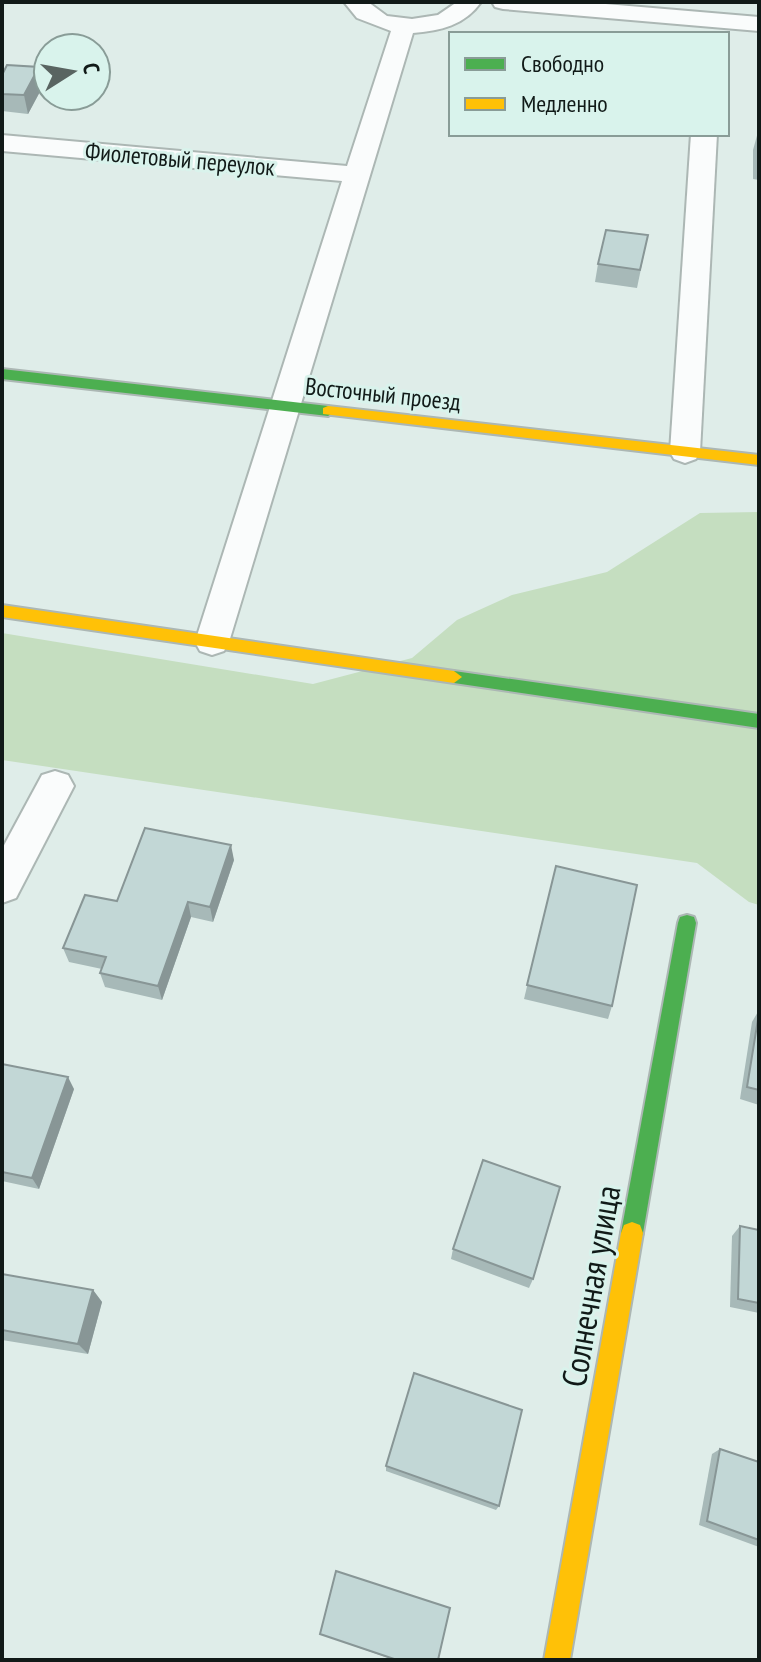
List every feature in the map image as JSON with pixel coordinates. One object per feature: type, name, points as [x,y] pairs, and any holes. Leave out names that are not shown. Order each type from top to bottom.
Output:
[{"type":"street","points":[[355,2],[368,15],[404,25],[443,21],[458,16],[470,2]]},
{"type":"street","points":[[503,2],[710,27],[759,24]]},
{"type":"street","points":[[212,642],[404,25]]},
{"type":"street","points":[[685,452],[704,136]]},
{"type":"street","name":"Фиолетовый переулок","points":[[2,143],[358,175]]},
{"type":"street","name":"Восточный проезд","points":[[2,374],[759,460]]},
{"type":"street","points":[[2,611],[759,721]]},
{"type":"street","points":[[2,886],[55,786]]},
{"type":"street","name":"Солнечная улица","points":[[557,1660],[687,923]]},
{"type":"green space","points":[[759,512],[759,905],[749,902],[697,863],[2,760],[2,633],[313,684],[412,658],[457,620],[512,595],[607,572],[700,513]]},
{"type":"building","points":[[7,65],[32,67],[32,80],[24,95],[2,94],[2,75]]},
{"type":"building","points":[[606,230],[648,235],[640,270],[598,264]]},
{"type":"building","points":[[145,828],[231,845],[210,907],[188,902],[158,986],[100,973],[106,957],[63,948],[85,895],[117,901]]},
{"type":"building","points":[[556,866],[637,885],[612,1006],[527,985]]},
{"type":"building","points":[[759,1013],[759,1090],[747,1087]]},
{"type":"building","points":[[2,1064],[68,1077],[32,1178],[2,1172]]},
{"type":"building","points":[[483,1160],[560,1187],[533,1279],[453,1249]]},
{"type":"building","points":[[740,1226],[759,1230],[759,1303],[738,1299]]},
{"type":"building","points":[[2,1274],[93,1290],[78,1344],[2,1330]]},
{"type":"building","points":[[414,1373],[522,1410],[499,1506],[386,1466]]},
{"type":"building","points":[[720,1449],[759,1462],[759,1540],[707,1521]]},
{"type":"building","points":[[336,1571],[450,1608],[438,1660],[397,1660],[320,1634]]},
{"type":"traffic: fast","points":[[2,374],[328,411]]},
{"type":"traffic: fast","points":[[454,677],[759,721]]},
{"type":"traffic: fast","points":[[632,1233],[687,923]]},
{"type":"traffic: slow","points":[[328,411],[759,460]]},
{"type":"traffic: slow","points":[[2,611],[454,677]]},
{"type":"traffic: slow","points":[[557,1660],[632,1233]]}]
